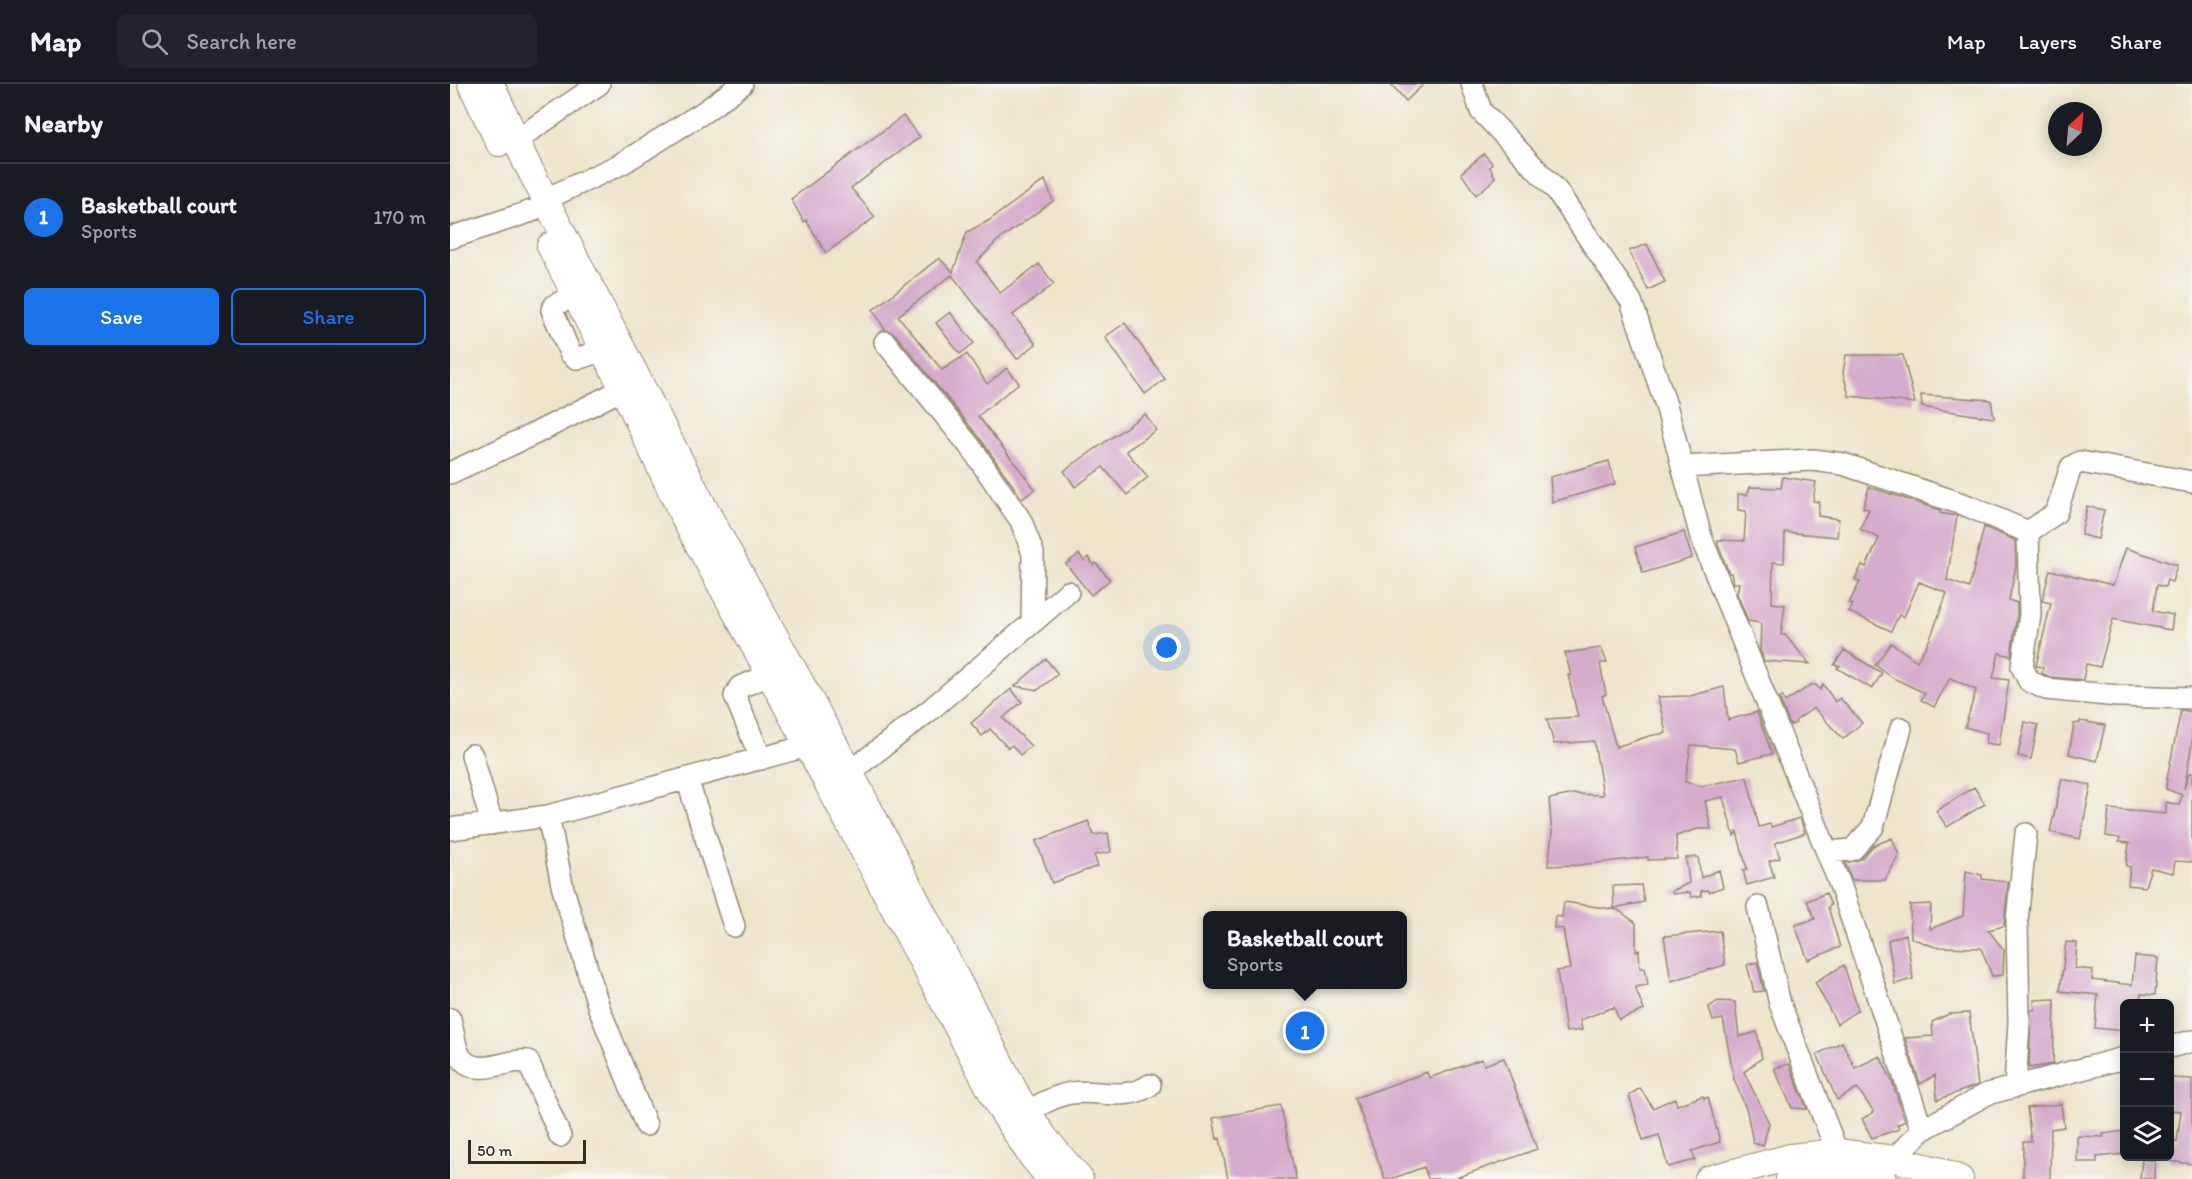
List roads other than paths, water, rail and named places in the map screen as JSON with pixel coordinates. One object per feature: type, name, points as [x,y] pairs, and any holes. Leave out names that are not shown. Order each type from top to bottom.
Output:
[{"type":"main road","points":[[471,84],[539,205],[697,518],[770,675],[1001,1110],[1029,1153],[1040,1176]]},
{"type":"main road","points":[[491,84],[516,140],[575,295],[623,389],[697,518],[850,772],[1019,1099],[1045,1138],[1080,1179]]},
{"type":"main road","points":[[1708,1179],[1790,1157],[1837,1152],[1881,1173]]},
{"type":"main road","points":[[1789,1179],[1843,1173],[1938,1170],[1960,1179]]},
{"type":"street","points":[[516,140],[599,84]]},
{"type":"street","points":[[450,238],[539,205],[621,164],[704,112],[742,84]]},
{"type":"street","points":[[1472,84],[1481,111],[1557,191],[1631,301],[1666,405],[1701,537],[1841,887],[1922,1130]]},
{"type":"street","points":[[885,342],[972,449],[1021,521],[1033,553],[1032,623]]},
{"type":"street","points":[[450,473],[623,389]]},
{"type":"street","points":[[1682,467],[1813,460],[1843,464],[1968,506],[2028,532]]},
{"type":"street","points":[[2028,532],[2056,513],[2071,467],[2080,462],[2192,482]]},
{"type":"street","points":[[2028,532],[2030,615],[2022,668],[2029,681],[2046,689],[2118,696],[2192,698]]},
{"type":"street","points":[[850,772],[930,710],[1068,592]]},
{"type":"street","points":[[761,759],[735,696],[740,687],[770,675]]},
{"type":"street","points":[[1827,852],[1852,850],[1873,827],[1901,728]]},
{"type":"street","points":[[450,829],[548,816],[807,746]]},
{"type":"street","points":[[472,755],[492,824]]},
{"type":"street","points":[[687,779],[734,926]]},
{"type":"street","points":[[548,816],[563,889],[599,1008],[646,1125]]},
{"type":"street","points":[[2015,1087],[2019,1023],[2017,921],[2026,834]]},
{"type":"street","points":[[1758,907],[1780,1004],[1837,1152]]},
{"type":"street","points":[[450,1019],[460,1056],[467,1062],[487,1068],[521,1060],[528,1061],[560,1136]]},
{"type":"street","points":[[2174,1046],[2192,1041]]},
{"type":"street","points":[[1881,1173],[1922,1130],[1987,1094],[2120,1059]]},
{"type":"street","points":[[1027,1112],[1048,1100],[1072,1093],[1123,1095],[1141,1091],[1150,1085]]},
{"type":"place","name":"Basketball court","points":[[1305,1031]]}]
